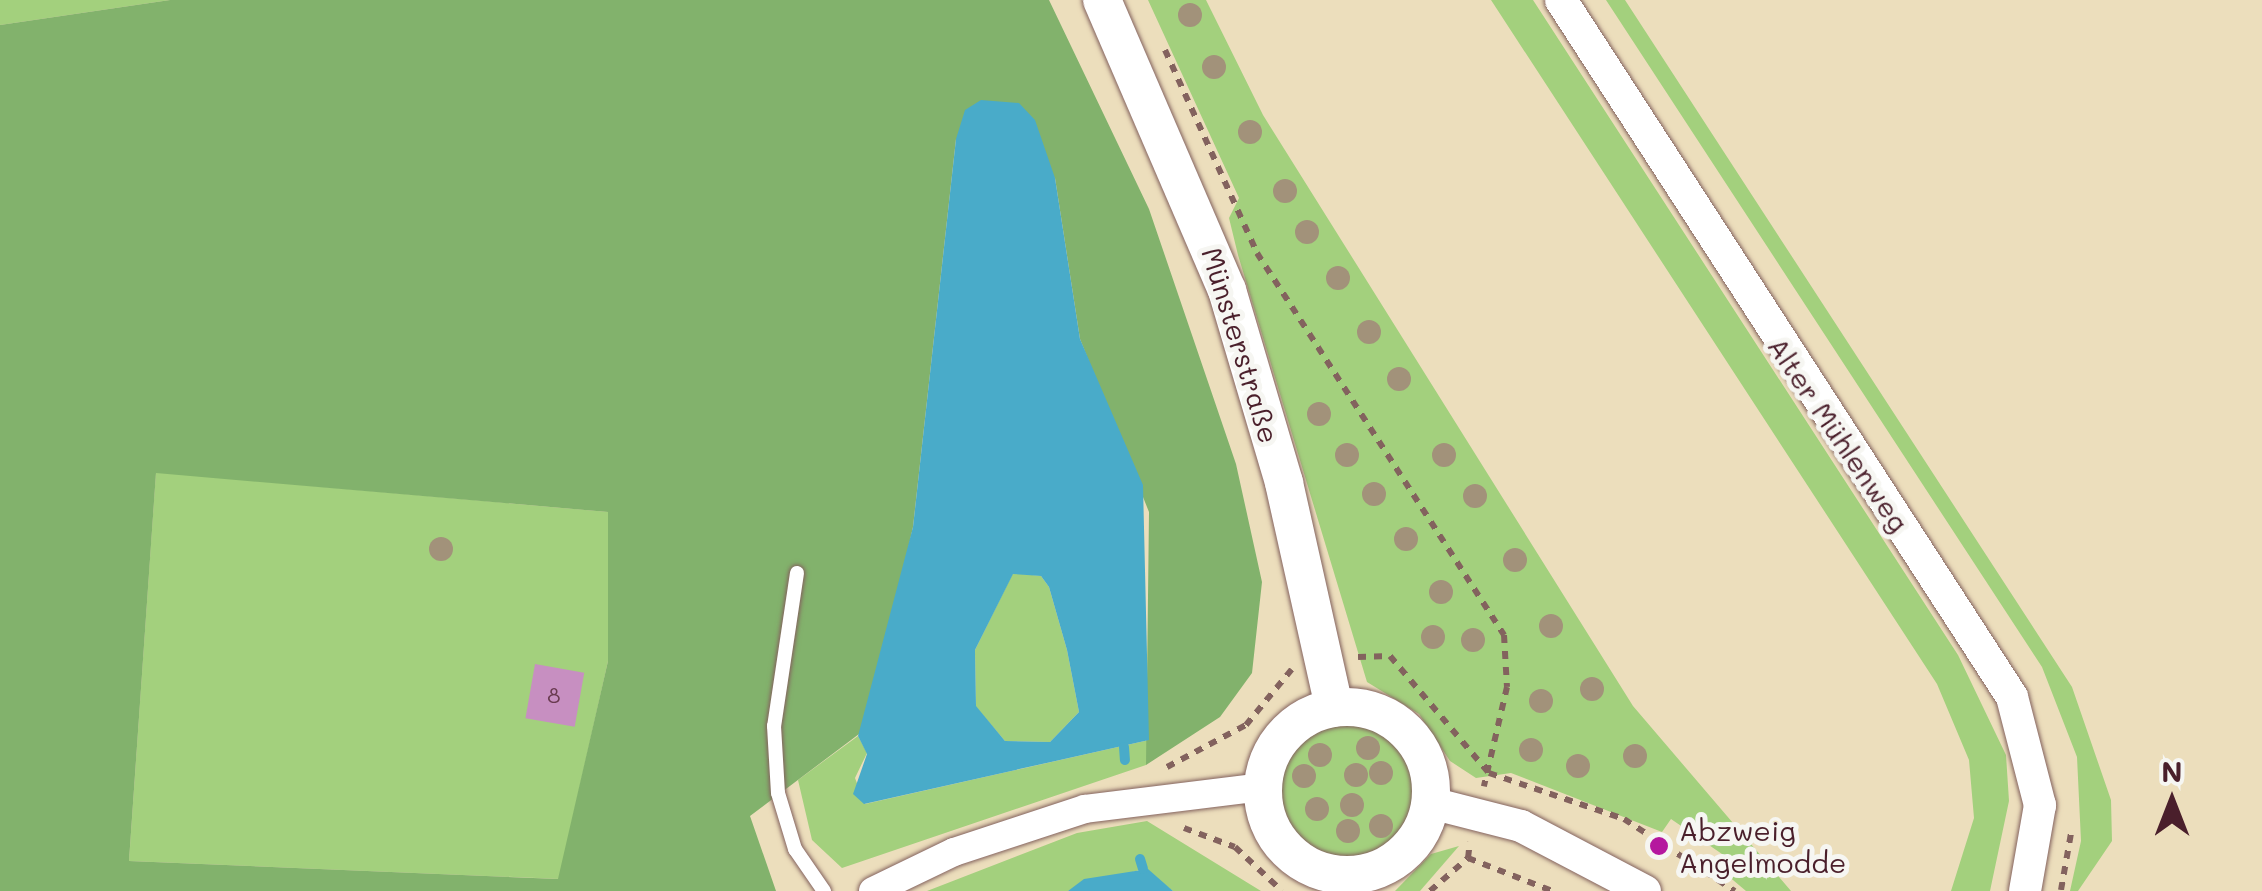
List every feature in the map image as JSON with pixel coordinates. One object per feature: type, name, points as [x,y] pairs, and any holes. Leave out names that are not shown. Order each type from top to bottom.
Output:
[{"type":"main road","name":"Münsterstraße","points":[[1102,0],[1227,290],[1328,662],[1334,706]]},
{"type":"main road","points":[[1334,706],[1361,706],[1407,730],[1431,776],[1432,802],[1389,877],[1344,876],[1323,881],[1276,838],[1262,787],[1284,734],[1334,706]]},
{"type":"street","name":"Alter Mühlenweg","points":[[1562,0],[2012,697],[2040,805],[2025,891]]},
{"type":"street","points":[[873,891],[1066,815],[1172,794],[1262,787]]},
{"type":"street","points":[[1432,802],[1521,826],[1645,891]]},
{"type":"lane","points":[[798,573],[774,726],[778,793],[795,849],[824,891]]},
{"type":"path","points":[[1156,33],[1257,253],[1504,635],[1507,687],[1489,773]]},
{"type":"path","points":[[1282,891],[1235,847],[1181,826],[1164,768],[1246,725],[1288,670],[1390,656],[1489,773],[1624,819],[1735,891]]},
{"type":"path","points":[[1468,858],[1552,891]]},
{"type":"green space","points":[[0,0],[170,0],[0,25]]},
{"type":"green space","points":[[170,0],[1049,0],[1149,209],[1236,464],[1262,582],[1252,673],[1220,717],[1146,765],[1149,512],[1080,339],[1055,178],[956,139],[913,527],[874,702],[863,731],[750,816],[776,891],[0,891],[0,25]],"holes":[[[156,473],[608,512],[608,661],[558,879],[129,861]]]},
{"type":"green space","points":[[1148,0],[1206,0],[1263,115],[1633,706],[1791,891],[1746,891],[1714,864],[1722,854],[1671,819],[1662,832],[1511,773],[1476,778],[1450,761],[1419,714],[1367,682],[1238,255],[1229,218],[1239,198]]},
{"type":"green space","points":[[1491,0],[1533,0],[1958,655],[2006,755],[2009,801],[1990,891],[1951,891],[1974,818],[1969,760],[1937,684]]},
{"type":"green space","points":[[1606,0],[1625,0],[2072,687],[2111,800],[2112,841],[2078,891],[2070,891],[2081,841],[2077,757],[2042,667]]},
{"type":"green space","points":[[156,472],[608,512],[608,661],[559,879],[129,861]]},
{"type":"green space","points":[[1013,573],[1041,576],[1049,587],[1067,650],[1079,712],[1050,742],[1005,741],[976,707],[975,650]]},
{"type":"green space","points":[[1347,723],[1373,728],[1394,743],[1409,764],[1414,790],[1409,816],[1394,837],[1373,852],[1347,857],[1321,852],[1300,837],[1285,816],[1280,790],[1285,764],[1300,743],[1321,728]]},
{"type":"green space","points":[[858,736],[867,753],[855,778],[865,804],[1149,740],[1146,765],[842,868],[812,840],[798,780]]},
{"type":"green space","points":[[1147,821],[1261,891],[1173,891],[1143,869],[1068,891],[927,891],[1077,833]]},
{"type":"green space","points":[[1459,846],[1420,891],[1395,891],[1431,854]]},
{"type":"water","points":[[981,100],[1019,103],[1035,120],[1055,178],[1080,339],[1143,485],[1149,740],[864,804],[853,794],[867,754],[858,736],[913,527],[956,139],[965,110]],"holes":[[[1013,574],[1041,576],[1049,587],[1067,650],[1079,712],[1050,742],[1005,741],[976,706],[975,650]]]},
{"type":"water","points":[[1148,869],[1173,891],[1068,891],[1084,879]]},
{"type":"building","points":[[535,664],[584,673],[575,727],[525,718]]},
{"type":"waterway","points":[[1124,747],[1125,760]]},
{"type":"waterway","points":[[1140,859],[1143,869]]},
{"type":"place","name":"Abzweig Angelmodde","points":[[1659,846]]}]
